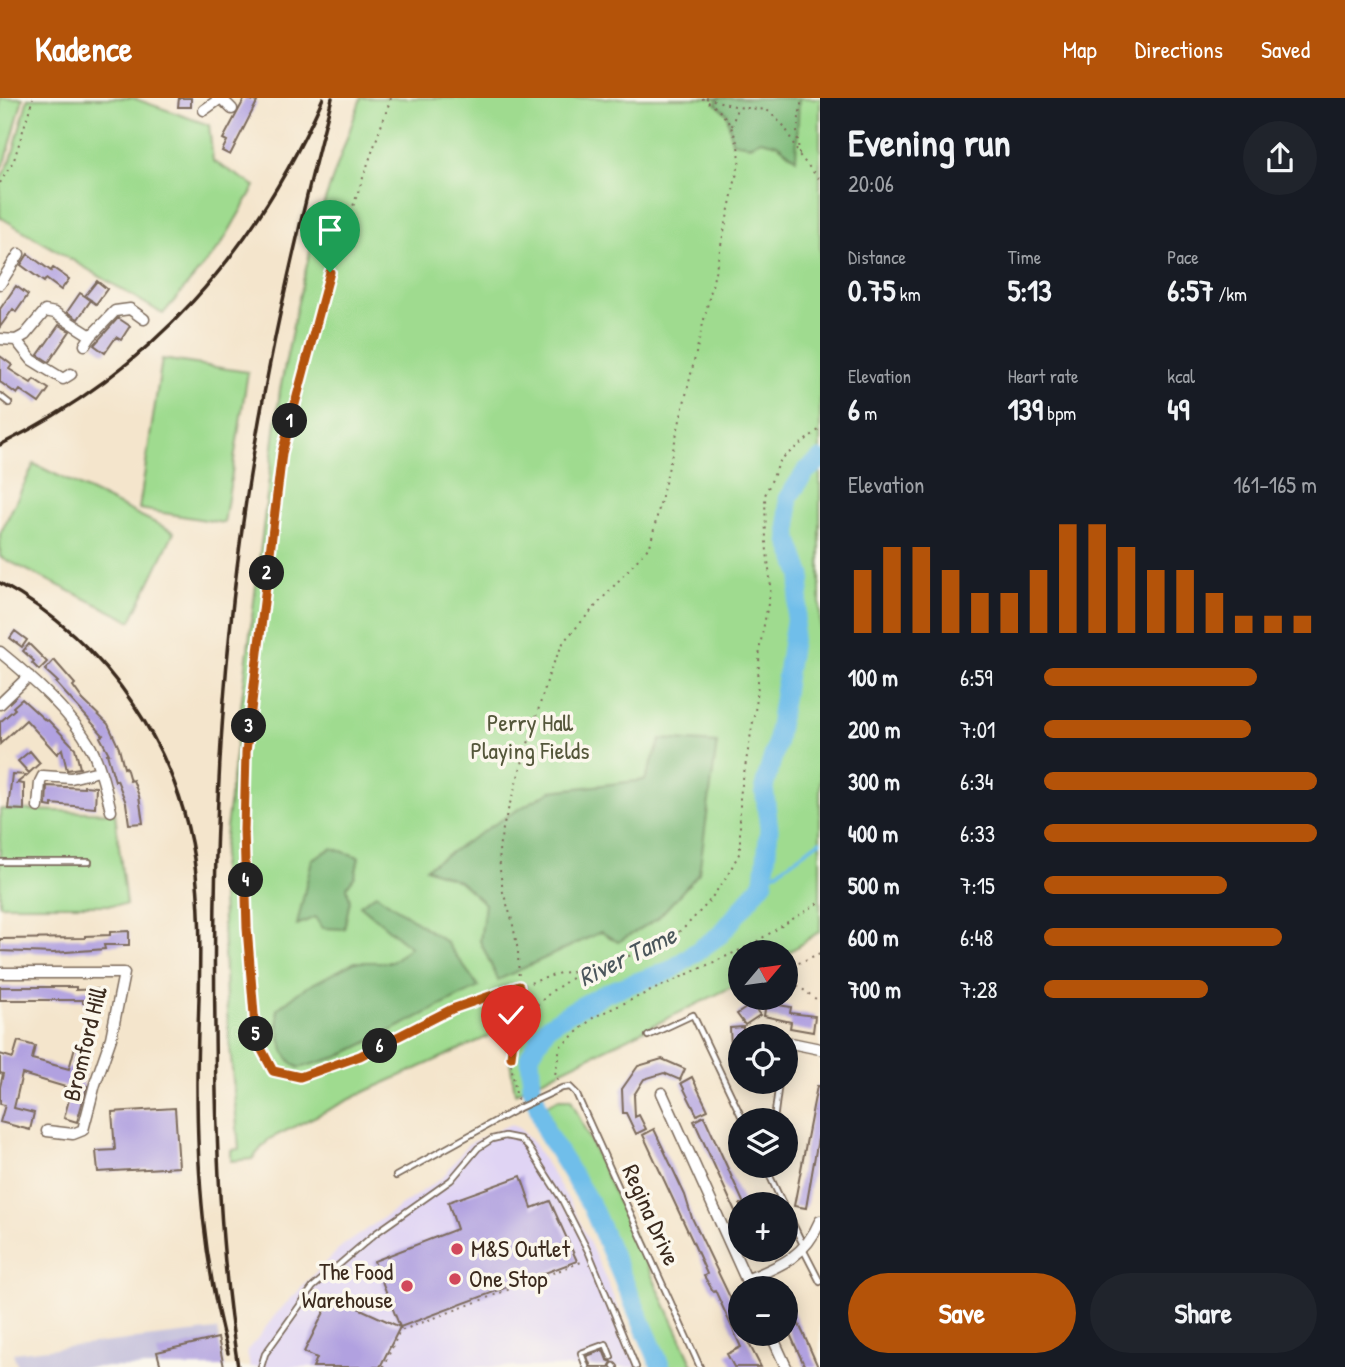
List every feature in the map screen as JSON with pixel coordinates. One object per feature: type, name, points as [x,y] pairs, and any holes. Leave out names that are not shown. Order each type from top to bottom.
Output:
[{"type":"street","points":[[204,110],[221,98],[232,109]]},
{"type":"street","points":[[0,285],[19,254]]},
{"type":"street","points":[[0,339],[16,340],[25,335],[44,311],[55,313],[88,340],[115,310],[130,309],[144,319]]},
{"type":"street","points":[[16,340],[32,360],[63,379],[71,374]]},
{"type":"street","points":[[0,652],[29,676],[82,733],[92,751],[111,811]]},
{"type":"street","points":[[0,704],[29,676]]},
{"type":"street","points":[[38,807],[43,776],[71,778],[99,771]]},
{"type":"street","name":"Bromford Hill","points":[[0,973],[124,973],[111,1038],[95,1084],[86,1124],[83,1130],[74,1134],[47,1131]]},
{"type":"street","points":[[798,1044],[820,1049]]},
{"type":"street","points":[[662,1093],[744,1276]]},
{"type":"street","points":[[762,1276],[804,1248],[813,1238],[820,1221]]},
{"type":"street","points":[[776,1346],[786,1367]]},
{"type":"lane","points":[[0,396],[9,403]]},
{"type":"lane","points":[[0,862],[89,862]]},
{"type":"lane","points":[[648,1036],[693,1015],[737,1108]]},
{"type":"lane","name":"Regina Drive","points":[[519,1108],[562,1088],[570,1087],[576,1093],[700,1367]]},
{"type":"lane","points":[[396,1176],[519,1108]]},
{"type":"lane","points":[[261,1367],[265,1354],[313,1287],[376,1233],[451,1180],[478,1148],[492,1139],[505,1136],[520,1139],[529,1148],[561,1198],[591,1259],[636,1367]]},
{"type":"lane","points":[[798,1235],[820,1282]]},
{"type":"lane","points":[[586,1367],[581,1353],[606,1344],[611,1357]]},
{"type":"path","points":[[0,183],[14,160],[33,98]]},
{"type":"path","points":[[391,98],[330,272],[282,453],[246,752],[244,842],[247,928],[256,1039],[273,1071],[300,1077],[360,1056],[452,1009],[560,973],[584,970],[629,956],[681,930],[707,904],[726,878],[740,852],[740,796],[757,699],[760,646],[771,588],[765,495],[781,459],[820,429]]},
{"type":"path","points":[[519,1108],[511,1075],[519,986],[518,951],[503,892],[499,847],[550,671],[564,641],[650,546],[740,159],[732,126],[713,103],[701,98]]},
{"type":"path","points":[[706,98],[738,107],[767,110],[785,127],[800,155],[820,180]]},
{"type":"path","points":[[800,155],[797,131],[802,98]]},
{"type":"path","points":[[732,126],[738,107]]},
{"type":"path","points":[[555,1075],[560,1047],[594,1017],[751,945],[820,902]]},
{"type":"path","points":[[798,963],[820,953]]},
{"type":"path","points":[[511,1057],[521,1020],[552,991],[584,970]]},
{"type":"path","points":[[798,986],[820,1002]]},
{"type":"path","points":[[383,1367],[400,1331],[591,1259]]},
{"type":"shaded area","points":[[511,1124],[519,1128],[534,1144],[573,1207],[642,1367],[250,1367],[247,1352],[275,1315],[342,1246],[443,1177],[468,1144]]},
{"type":"shaded area","points":[[217,1330],[225,1367],[18,1367],[13,1353]]},
{"type":"green space","points":[[0,98],[23,98],[6,160],[0,169]]},
{"type":"green space","points":[[28,98],[133,98],[209,125],[213,161],[255,186],[221,245],[163,314],[0,217],[0,179],[11,160]]},
{"type":"green space","name":"Perry Hall Playing Fields","points":[[361,98],[820,98],[820,931],[798,946],[798,940],[728,940],[728,989],[515,1093],[505,1029],[369,1090],[269,1139],[252,1159],[231,1161],[231,1150],[239,1149],[226,1001],[221,869],[280,390],[317,223]]},
{"type":"green space","points":[[718,98],[799,98],[796,159],[777,144],[761,140],[750,145],[732,142],[727,114],[716,104]]},
{"type":"green space","points":[[162,359],[248,372],[224,523],[139,509]]},
{"type":"green space","points":[[34,464],[174,532],[131,621],[0,557],[0,534]]},
{"type":"green space","points":[[661,739],[717,743],[699,873],[657,919],[618,942],[601,932],[498,980],[480,941],[485,904],[459,881],[426,868],[551,791],[645,780]]},
{"type":"green space","points":[[0,809],[115,813],[126,905],[0,905]]},
{"type":"green space","points":[[332,848],[359,857],[355,876],[347,887],[350,901],[344,929],[322,928],[315,917],[297,925],[312,859]]},
{"type":"green space","points":[[376,894],[446,942],[479,987],[338,1057],[299,1068],[287,1057],[284,1050],[277,1009],[303,989],[355,962],[392,962],[410,947],[360,905]]},
{"type":"green space","points":[[558,1099],[571,1099],[694,1367],[666,1367],[613,1236],[576,1165],[555,1132],[546,1105]]},
{"type":"building","points":[[179,98],[191,98],[191,107],[178,107]]},
{"type":"building","points":[[245,98],[257,102],[230,155],[222,151],[227,141],[223,139]]},
{"type":"building","points":[[28,254],[51,271],[53,268],[69,279],[61,290],[46,279],[44,282],[21,265]]},
{"type":"building","points":[[97,281],[107,289],[96,304],[85,296]]},
{"type":"building","points":[[16,286],[28,295],[16,312],[13,309],[0,327],[0,309]]},
{"type":"building","points":[[80,293],[91,300],[78,319],[67,312]]},
{"type":"building","points":[[118,318],[130,326],[121,340],[116,337],[105,353],[94,345]]},
{"type":"building","points":[[59,325],[70,331],[49,362],[38,355]]},
{"type":"building","points":[[0,356],[12,365],[9,369],[31,383],[34,379],[49,389],[39,403],[20,390],[17,394],[0,382]]},
{"type":"building","points":[[15,631],[27,640],[22,647],[10,638]]},
{"type":"building","points":[[29,644],[47,662],[39,670],[23,651]]},
{"type":"building","points":[[54,660],[75,684],[73,686],[83,700],[108,724],[119,748],[124,768],[126,767],[130,781],[133,780],[139,796],[143,823],[129,824],[126,803],[117,780],[115,781],[109,754],[100,737],[103,735],[45,670]]},
{"type":"building","points":[[22,699],[48,720],[75,748],[80,768],[67,770],[62,749],[57,754],[26,720],[0,744],[0,722]]},
{"type":"building","points":[[30,751],[40,763],[29,773],[18,761]]},
{"type":"building","points":[[12,774],[27,775],[17,783],[24,784],[24,810],[8,809]]},
{"type":"building","points":[[47,786],[96,787],[95,808],[52,804],[52,807],[46,806]]},
{"type":"building","points":[[129,931],[129,945],[104,945],[105,949],[53,953],[0,951],[0,939],[85,938]]},
{"type":"building","points":[[0,987],[102,989],[102,1003],[83,1003],[83,1000],[0,1000]]},
{"type":"building","points":[[743,1010],[756,1010],[760,1015],[744,1024],[737,1014]]},
{"type":"building","points":[[765,1010],[790,1010],[790,1013],[815,1016],[813,1032],[798,1029],[798,1024],[764,1016]]},
{"type":"building","points":[[18,1041],[35,1046],[32,1059],[69,1069],[76,1043],[92,1048],[81,1085],[87,1086],[77,1122],[64,1118],[72,1089],[22,1074],[14,1108],[34,1113],[30,1130],[0,1122],[5,1105],[0,1104],[3,1074],[0,1073],[0,1054],[13,1058]]},
{"type":"building","points":[[662,1059],[685,1069],[680,1080],[664,1073],[644,1079],[634,1095],[635,1117],[639,1115],[646,1129],[636,1134],[626,1113],[623,1113],[622,1089],[638,1066]]},
{"type":"building","points":[[692,1077],[708,1110],[697,1115],[681,1083]]},
{"type":"building","points":[[817,1086],[820,1086],[820,1127],[806,1208],[798,1207],[797,1192]]},
{"type":"building","points":[[175,1108],[179,1167],[98,1172],[96,1151],[115,1150],[112,1112]]},
{"type":"building","points":[[704,1116],[728,1169],[728,1178],[732,1178],[739,1192],[728,1192],[728,1196],[694,1121]]},
{"type":"building","points":[[654,1129],[685,1195],[692,1218],[728,1293],[728,1318],[715,1290],[713,1291],[704,1276],[707,1274],[643,1135]]},
{"type":"building","name":"One Stop","points":[[521,1176],[532,1208],[550,1201],[577,1261],[400,1327],[374,1261],[457,1229],[448,1202]]},
{"type":"building","points":[[332,1296],[400,1327],[380,1367],[313,1367],[317,1358],[304,1352]]},
{"type":"building","points":[[798,1322],[818,1367],[805,1367],[795,1346],[798,1346]]},
{"type":"building","points":[[218,1338],[224,1367],[161,1367],[157,1352]]},
{"type":"building","points":[[750,1346],[761,1367],[734,1367],[727,1354]]},
{"type":"building","points":[[603,1350],[607,1360],[612,1362],[609,1367],[591,1367],[587,1356]]},
{"type":"waterway","name":"River Tame","points":[[661,1367],[591,1205],[546,1132],[532,1087],[530,1055],[547,1027],[572,1011],[608,992],[671,970],[721,934],[764,881],[769,829],[764,787],[776,746],[802,576],[789,540],[788,498],[806,471],[820,460]]},
{"type":"waterway","points":[[764,881],[820,841]]},
{"type":"railway","points":[[0,445],[55,415],[105,381],[151,343],[193,301],[231,256],[265,207],[296,154],[323,98]]},
{"type":"railway","points":[[238,1367],[223,1240],[216,1069],[215,889],[225,681],[240,543],[258,427],[286,285],[332,98]]},
{"type":"railway","points":[[0,583],[39,607],[75,636],[106,669],[134,704],[157,743],[175,785],[188,829],[196,874],[200,926],[197,1085],[200,1187],[213,1287],[228,1353]]},
{"type":"place","name":"M&S Outlet","points":[[457,1249]]},
{"type":"place","name":"One Stop","points":[[455,1279]]},
{"type":"place","name":"The Food Warehouse","points":[[407,1286]]},
{"type":"route","points":[[330,272],[282,453],[246,752],[244,830],[247,928],[256,1039],[273,1071],[300,1077],[360,1056],[452,1009],[519,986],[511,1057]]}]
